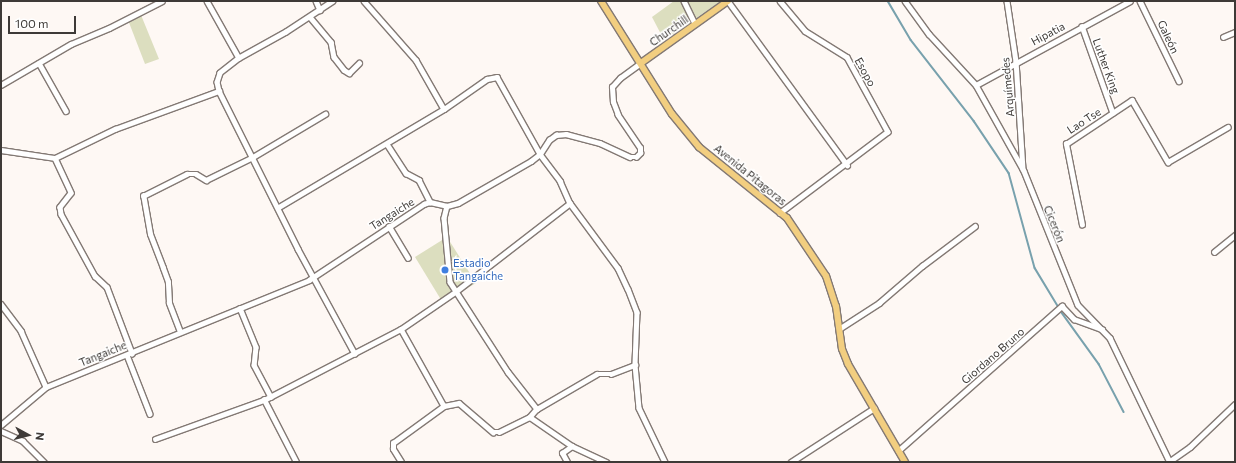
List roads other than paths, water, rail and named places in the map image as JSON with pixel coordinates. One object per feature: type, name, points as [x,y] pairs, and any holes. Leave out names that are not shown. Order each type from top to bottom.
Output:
[{"type":"main road","name":"Avenida Pitagoras","points":[[600,1],[641,62],[672,114],[699,147],[780,213],[826,276],[836,306],[839,330],[848,364],[905,462]]},
{"type":"main road","name":"Churchill","points":[[641,62],[728,1]]},
{"type":"street","points":[[1,85],[71,44],[108,28],[162,1]]},
{"type":"street","points":[[207,1],[239,58]]},
{"type":"street","points":[[316,1],[320,10]]},
{"type":"street","points":[[333,1],[310,17],[239,58],[220,73],[217,82],[219,90],[279,207],[298,248],[314,275],[355,354]]},
{"type":"street","points":[[364,1],[416,60],[444,109]]},
{"type":"street","points":[[684,1],[695,24]]},
{"type":"street","points":[[728,1],[847,165],[780,213]]},
{"type":"street","name":"Esopo","points":[[780,1],[805,31],[847,57],[888,130],[885,137],[847,165]]},
{"type":"street","name":"Cicerón","points":[[905,1],[930,34],[976,85],[1024,171],[1078,305],[1104,330],[1116,348],[1170,462]]},
{"type":"street","name":"Arquímedes","points":[[1007,1],[1016,61],[1024,171]]},
{"type":"street","name":"Hipatia","points":[[976,85],[1016,61],[1130,1]]},
{"type":"street","name":"Galeón","points":[[1140,1],[1179,81]]},
{"type":"street","points":[[310,17],[331,42],[334,57],[344,70],[350,73],[359,63]]},
{"type":"street","name":"Luther King","points":[[1082,26],[1113,113]]},
{"type":"street","points":[[1224,37],[1235,32]]},
{"type":"street","points":[[537,409],[508,372],[455,292],[450,282],[447,264],[444,218],[447,206],[458,202],[540,154],[549,140],[566,134],[600,143],[630,157],[640,153],[613,102],[612,87],[620,78],[641,62]]},
{"type":"street","points":[[39,63],[66,111]]},
{"type":"street","points":[[279,207],[444,109],[487,79],[497,77],[540,154],[560,181],[570,203],[618,268],[628,289],[637,312],[635,365],[638,408],[665,462]]},
{"type":"street","points":[[1,150],[56,158],[115,129],[219,90]]},
{"type":"street","name":"Lao Tse","points":[[1082,225],[1078,209],[1079,202],[1066,144],[1132,100],[1168,162],[1228,127]]},
{"type":"street","points":[[180,332],[169,303],[168,282],[150,234],[143,196],[188,174],[196,174],[206,180],[253,157],[325,114]]},
{"type":"street","points":[[386,144],[406,173],[420,180],[430,202]]},
{"type":"street","points":[[56,158],[71,193],[60,207],[61,214],[95,276],[107,287],[150,414]]},
{"type":"street","name":"Tangaiche","points":[[1,425],[46,387],[309,280],[314,275],[390,226],[430,202],[447,206]]},
{"type":"street","points":[[155,439],[271,397],[401,329],[455,292],[570,203]]},
{"type":"street","points":[[390,226],[408,258]]},
{"type":"street","points":[[839,330],[879,303],[922,266],[975,226]]},
{"type":"street","points":[[1214,252],[1235,235]]},
{"type":"street","points":[[1,304],[22,331],[46,387]]},
{"type":"street","name":"Giordano Bruno","points":[[898,451],[1061,307],[1074,319],[1104,330]]},
{"type":"street","points":[[240,308],[256,347],[254,365],[271,397]]},
{"type":"street","points":[[401,329],[444,406]]},
{"type":"street","points":[[401,462],[393,449],[393,443],[444,406],[462,404],[490,430],[497,432],[530,417],[537,409],[597,374],[611,374],[635,365]]},
{"type":"street","points":[[264,400],[296,462]]},
{"type":"street","points":[[1170,462],[1190,447],[1235,404]]},
{"type":"street","points":[[791,462],[874,408]]},
{"type":"street","points":[[530,417],[572,446],[606,462]]},
{"type":"street","points":[[1,431],[23,442],[44,462]]},
{"type":"street","points":[[567,462],[562,453],[572,446]]},
{"type":"waterway","points":[[888,1],[911,40],[974,121],[1009,173],[1035,268],[1058,306]]},
{"type":"waterway","points":[[1060,310],[1099,364],[1124,412]]},
{"type":"place","name":"Estadio Tangaiche","points":[[445,270]]}]
